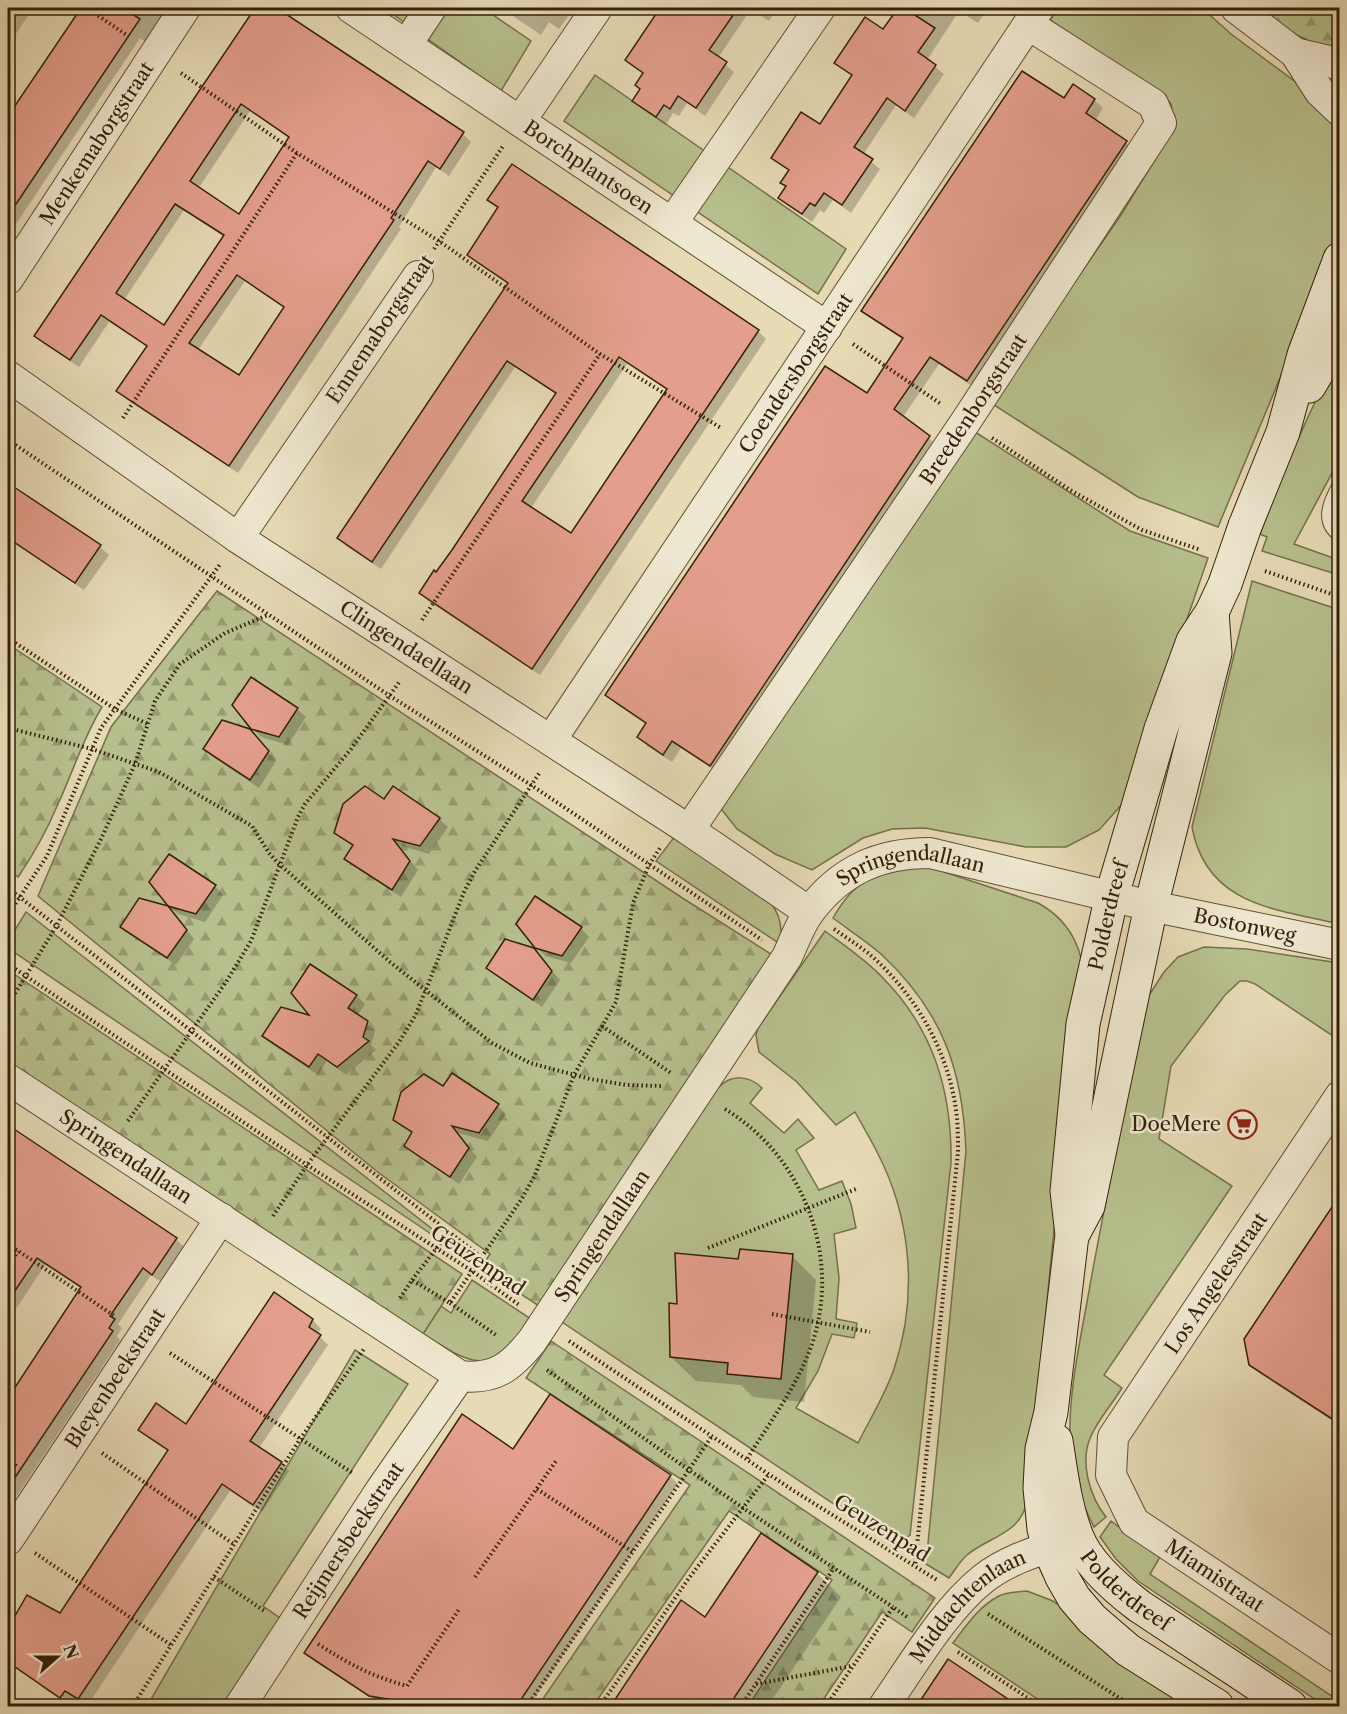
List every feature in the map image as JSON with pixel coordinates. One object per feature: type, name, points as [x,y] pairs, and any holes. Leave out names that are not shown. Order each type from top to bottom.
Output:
[{"type":"main road","name":"Polderdreef","points":[[1290,1707],[1139,1606],[1089,1558],[1044,1529],[1040,1488],[1042,1449],[1051,1412],[1072,1235],[1067,1191],[1083,1024],[1112,896],[1161,729],[1193,641],[1219,598],[1283,432],[1304,355],[1340,259]]},
{"type":"main road","name":"Polderdreef","points":[[1283,432],[1340,334]]},
{"type":"main road","name":"Polderdreef","points":[[1072,1235],[1088,1206],[1151,906],[1215,653],[1219,598]]},
{"type":"main road","name":"Polderdreef","points":[[1063,1543],[1062,1577],[1074,1598],[1092,1619],[1128,1650],[1217,1707]]},
{"type":"street","name":"Menkemaborgstraat","points":[[8,279],[185,8]]},
{"type":"street","name":"Borchplantsoen","points":[[351,8],[827,327]]},
{"type":"street","points":[[407,44],[431,8]]},
{"type":"street","points":[[521,120],[597,8]]},
{"type":"street","points":[[672,223],[819,8]]},
{"type":"street","points":[[1236,8],[1295,53],[1320,92],[1340,111]]},
{"type":"street","name":"Coendersborgstraat","points":[[555,742],[748,445],[1034,16]]},
{"type":"street","name":"Breedenborgstraat","points":[[683,826],[966,421],[1161,123],[1153,104],[1034,16]]},
{"type":"street","points":[[1295,53],[1330,61],[1340,66]]},
{"type":"street","name":"Ennemaborgstraat","points":[[238,538],[418,276]]},
{"type":"street","name":"Clingendaellaan","points":[[8,376],[238,538],[555,742],[808,912]]},
{"type":"street","name":"Springendallaan","points":[[8,1079],[460,1376],[475,1378],[492,1375],[509,1366],[544,1324],[691,1087],[787,957],[808,912],[845,876],[890,855],[930,853],[1151,906]]},
{"type":"street","name":"Bostonweg","points":[[1151,906],[1340,945]]},
{"type":"street","name":"Los Angelesstraat","points":[[1111,1475],[1113,1437],[1340,1096]]},
{"type":"street","name":"Bleyenbeekstraat","points":[[9,1538],[221,1218]]},
{"type":"street","name":"Reijmersbeekstraat","points":[[240,1707],[381,1491],[460,1376]]},
{"type":"street","name":"Miamistraat","points":[[1111,1475],[1134,1522],[1340,1659]]},
{"type":"street","name":"Middachtenlaan","points":[[884,1707],[963,1598],[984,1579],[1009,1564],[1063,1543]]},
{"type":"lane","points":[[1340,486],[1329,506],[1329,518],[1333,529],[1340,534]]},
{"type":"path","points":[[87,8],[297,153],[439,241],[600,354],[748,445]]},
{"type":"path","name":"Ennemaborgstraat","points":[[418,276],[521,120]]},
{"type":"path","points":[[105,445],[297,153]]},
{"type":"path","points":[[110,1145],[192,1031],[251,941],[279,864],[305,804],[351,749],[390,696],[412,650],[600,354]]},
{"type":"path","points":[[8,440],[390,696],[531,785],[787,957]]},
{"type":"path","points":[[8,915],[47,856],[101,728],[238,538]]},
{"type":"path","points":[[1331,593],[1340,597]]},
{"type":"path","points":[[8,1005],[57,925],[102,837],[135,764],[155,701],[180,664],[225,633],[269,615]]},
{"type":"path","points":[[8,638],[115,709],[148,724]]},
{"type":"path","points":[[8,728],[92,749],[159,772],[252,826],[279,864],[390,962],[492,1043],[531,1063],[574,1075],[627,1085],[691,1087]]},
{"type":"path","points":[[256,1242],[307,1165],[399,1042],[415,1016],[469,882],[531,785],[555,742]]},
{"type":"path","points":[[450,1303],[521,1200],[535,1175],[574,1075],[616,1002],[633,903],[649,865],[683,826]]},
{"type":"path","points":[[8,888],[481,1257]]},
{"type":"path","points":[[808,912],[873,957],[907,993],[926,1022],[939,1048],[948,1073],[957,1112],[958,1152],[915,1565]]},
{"type":"path","name":"Geuzenpad","points":[[8,964],[307,1165],[472,1271],[544,1324],[769,1474],[915,1565],[1131,1707]]},
{"type":"path","points":[[603,1026],[747,1125],[771,1147],[791,1173],[808,1208],[817,1235],[822,1266],[822,1293],[813,1341],[797,1379],[747,1459]]},
{"type":"path","points":[[708,1248],[856,1189]]},
{"type":"path","points":[[133,1707],[300,1439],[448,1232]]},
{"type":"path","points":[[8,1244],[381,1491]]},
{"type":"path","points":[[8,1267],[18,1251]]},
{"type":"path","points":[[412,1280],[450,1303],[743,1508],[892,1607]]},
{"type":"path","points":[[772,1314],[870,1332]]},
{"type":"path","points":[[77,1436],[234,1545]]},
{"type":"path","points":[[527,1707],[712,1436]]},
{"type":"path","points":[[475,1577],[556,1461]]},
{"type":"path","points":[[600,1707],[689,1578],[769,1474]]},
{"type":"path","points":[[537,1488],[633,1552]]},
{"type":"path","points":[[9,1538],[171,1645]]},
{"type":"path","points":[[741,1707],[834,1568]]},
{"type":"path","points":[[214,1577],[359,1670],[407,1686],[460,1608]]},
{"type":"path","points":[[756,1684],[853,1666]]},
{"type":"green space","points":[[384,8],[483,8],[531,41],[501,91]]},
{"type":"green space","points":[[1058,8],[1202,8],[1231,34],[1312,94],[1336,121],[1340,166],[1340,232],[1218,527],[1138,497],[991,403],[1119,218],[1166,142],[1173,123],[1171,104],[1164,95],[1050,20]]},
{"type":"green space","points":[[1257,8],[1339,8],[1339,55],[1282,28]]},
{"type":"green space","points":[[595,75],[846,249],[818,294],[564,121]]},
{"type":"green space","points":[[1339,356],[1339,460],[1294,544],[1339,560],[1339,575],[1262,551],[1267,537],[1260,534],[1296,444]]},
{"type":"green space","points":[[972,430],[1130,531],[1208,558],[1124,802],[1099,830],[1066,847],[1026,847],[925,828],[892,829],[863,838],[812,870],[775,854],[737,829],[718,805]]},
{"type":"green space","points":[[1252,581],[1334,608],[1339,615],[1339,924],[1268,907],[1228,888],[1212,873],[1200,853],[1192,827]]},
{"type":"green space","points":[[217,591],[774,956],[539,1306],[481,1268],[490,1254],[379,1173],[38,896],[111,727]]},
{"type":"green space","points":[[8,644],[102,707],[49,823],[18,877],[8,869]]},
{"type":"green space","points":[[675,836],[770,902],[780,922],[780,944],[656,861]]},
{"type":"green space","points":[[918,866],[935,869],[1038,903],[1066,926],[1081,958],[1027,1502],[1023,1513],[1011,1528],[967,1555],[949,1578],[926,1564],[966,1151],[960,1094],[945,1043],[920,997],[881,954],[833,918],[850,894],[868,880]]},
{"type":"green space","points":[[26,912],[436,1232],[434,1236],[8,948],[8,941]]},
{"type":"green space","points":[[825,931],[876,971],[901,998],[927,1041],[936,1063],[948,1111],[951,1163],[910,1535],[895,1545],[562,1322],[718,1088],[734,1078],[751,1081],[762,1088],[750,1103],[784,1133],[798,1119],[814,1138],[796,1150],[819,1190],[842,1181],[851,1204],[856,1228],[834,1234],[839,1278],[836,1319],[857,1323],[854,1338],[832,1334],[818,1371],[796,1408],[858,1443],[882,1398],[902,1342],[906,1315],[908,1259],[898,1204],[877,1152],[855,1112],[836,1125],[797,1082],[759,1052],[756,1035],[758,1028]]},
{"type":"green space","points":[[1204,947],[1247,949],[1339,963],[1339,1040],[1255,984],[1240,981],[1225,995],[1171,1066],[1159,1139],[1232,1186],[1104,1375],[1122,1388],[1097,1424],[1088,1446],[1086,1468],[1088,1479],[1095,1500],[1106,1517],[1094,1527],[1085,1508],[1075,1476],[1071,1455],[1070,1425],[1075,1368],[1096,1255],[1146,1000],[1164,972],[1178,957]]},
{"type":"green space","points":[[8,970],[462,1274],[423,1334],[8,1066]]},
{"type":"green space","points":[[472,1280],[531,1319],[504,1350],[493,1358],[482,1361],[457,1354],[423,1334],[441,1306],[451,1313]]},
{"type":"green space","points":[[551,1341],[935,1598],[912,1632],[882,1612],[819,1706],[748,1706],[832,1580],[729,1511],[593,1706],[538,1706],[690,1485],[526,1378]]},
{"type":"green space","points":[[355,1350],[408,1384],[263,1606],[280,1618],[227,1706],[147,1706]]},
{"type":"green space","points":[[1111,1521],[1160,1557],[1150,1574],[1339,1701],[1339,1706],[1325,1706],[1138,1581],[1116,1559],[1100,1537]]},
{"type":"green space","points":[[1027,1591],[1053,1601],[1197,1706],[1048,1706],[953,1643],[973,1617],[992,1600],[1005,1594]]},
{"type":"building","points":[[81,8],[123,8],[140,19],[8,216],[8,116]]},
{"type":"building","points":[[255,8],[277,8],[464,132],[440,169],[428,161],[391,218],[394,220],[229,466],[116,391],[147,346],[101,315],[70,360],[34,336]],"holes":[[[241,104],[289,137],[239,214],[190,181]],[[175,204],[224,235],[164,325],[116,293]],[[237,275],[284,307],[239,375],[189,343]]]},
{"type":"building","points":[[660,8],[738,8],[709,50],[727,62],[696,108],[678,96],[670,109],[664,105],[656,117],[632,101],[640,89],[635,85],[643,73],[625,60]]},
{"type":"building","points":[[898,8],[904,8],[935,28],[918,52],[936,65],[905,111],[887,98],[854,147],[873,159],[842,205],[824,193],[815,206],[810,203],[802,214],[778,198],[786,186],[780,183],[789,170],[771,158],[801,112],[820,124],[852,75],[834,63],[865,17],[883,29]]},
{"type":"building","points":[[1022,71],[1064,98],[1073,84],[1095,99],[1086,113],[1127,141],[967,381],[930,357],[894,409],[930,436],[710,766],[672,741],[663,755],[637,737],[646,723],[605,695],[825,366],[867,393],[903,338],[861,311]]},
{"type":"building","points":[[512,164],[759,330],[532,669],[419,593],[434,570],[436,572],[452,550],[556,393],[507,361],[372,562],[337,538],[508,283],[467,255],[498,207],[487,200]],"holes":[[[619,357],[667,389],[571,533],[522,501]]]},
{"type":"building","points":[[8,483],[101,545],[75,583],[8,538]]},
{"type":"building","points":[[251,677],[298,708],[279,737],[251,729],[232,705]]},
{"type":"building","points":[[222,720],[250,729],[269,751],[250,780],[203,749]]},
{"type":"building","points":[[365,786],[384,799],[393,786],[440,818],[420,846],[393,839],[410,861],[392,890],[344,859],[353,845],[334,833],[343,804]]},
{"type":"building","points":[[169,854],[216,885],[196,914],[168,906],[149,882]]},
{"type":"building","points":[[535,896],[582,927],[562,956],[535,948],[516,924]]},
{"type":"building","points":[[139,898],[168,906],[187,930],[167,958],[120,927]]},
{"type":"building","points":[[505,939],[534,948],[552,971],[533,1000],[486,968]]},
{"type":"building","points":[[310,964],[357,995],[348,1008],[368,1021],[363,1037],[369,1041],[337,1067],[318,1054],[309,1067],[262,1036],[281,1007],[309,1015],[291,993]]},
{"type":"building","points":[[452,1073],[499,1104],[479,1133],[452,1126],[469,1148],[450,1177],[404,1146],[412,1132],[393,1120],[401,1092],[424,1074],[443,1086]]},
{"type":"building","points":[[8,1125],[177,1238],[152,1275],[143,1268],[110,1316],[115,1319],[109,1328],[113,1331],[8,1488],[8,1398],[81,1287],[37,1258],[8,1301]]},
{"type":"building","points":[[1340,1195],[1340,1424],[1249,1365],[1244,1339]]},
{"type":"building","points":[[740,1249],[793,1254],[781,1379],[727,1374],[728,1363],[670,1357],[669,1303],[677,1304],[675,1253],[738,1259]]},
{"type":"building","points":[[274,1292],[313,1319],[309,1327],[321,1335],[250,1441],[282,1462],[253,1505],[222,1484],[78,1699],[65,1691],[60,1698],[8,1662],[8,1628],[27,1595],[60,1613],[168,1450],[138,1430],[156,1403],[186,1424]]},
{"type":"building","points":[[550,1394],[671,1475],[516,1707],[437,1707],[369,1696],[304,1653],[462,1414],[513,1449]]},
{"type":"building","points":[[761,1533],[818,1572],[728,1707],[610,1707],[681,1600],[705,1617]]},
{"type":"building","points":[[948,1659],[1020,1707],[916,1707]]},
{"type":"place","name":"DoeMere","points":[[1242,1124]]}]
